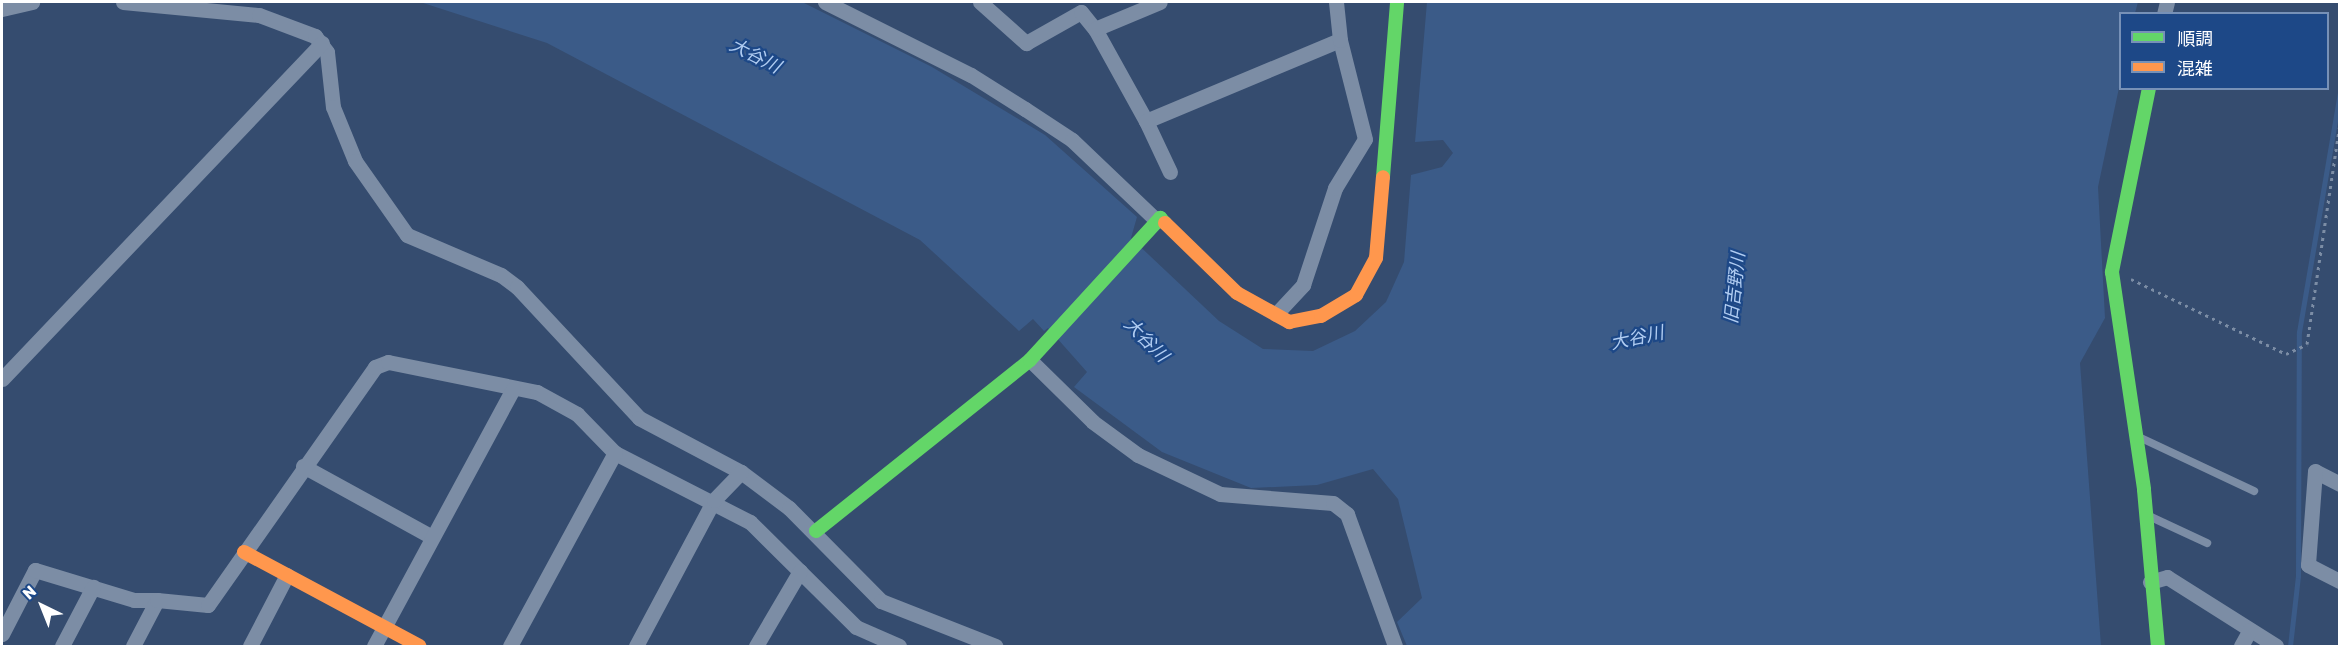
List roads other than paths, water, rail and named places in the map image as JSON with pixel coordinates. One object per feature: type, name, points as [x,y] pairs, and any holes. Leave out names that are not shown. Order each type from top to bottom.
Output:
[{"type":"street","points":[[2,9],[32,2]]},
{"type":"street","points":[[123,2],[259,15],[304,28],[322,43],[341,131],[365,179],[407,235],[501,274],[559,337],[596,365],[639,418],[741,472],[816,531],[881,601],[995,646]]},
{"type":"street","points":[[825,2],[971,75],[1072,140],[1153,225]]},
{"type":"street","points":[[980,2],[1026,43],[1081,12],[1095,28],[1146,121],[1170,172]]},
{"type":"street","points":[[1095,28],[1160,2]]},
{"type":"street","points":[[1276,314],[1303,285],[1335,188],[1365,139],[1340,40],[1336,2]]},
{"type":"street","points":[[816,531],[1030,360],[1046,339],[1160,218],[1237,293],[1289,322],[1321,316],[1356,296],[1376,258],[1397,2]]},
{"type":"street","points":[[1146,121],[1340,40]]},
{"type":"street","points":[[2,379],[322,43]]},
{"type":"street","points":[[2149,90],[2112,272],[2136,436],[2146,514],[2150,582],[2160,645]]},
{"type":"street","points":[[1030,360],[1093,422],[1138,455],[1220,494],[1333,503],[1347,514],[1395,646]]},
{"type":"street","points":[[2,634],[35,570],[134,600],[208,605],[303,466],[375,367],[388,362],[537,392],[577,414],[615,453],[714,500],[750,522],[856,627],[875,642],[899,646]]},
{"type":"street","points":[[374,646],[513,389]]},
{"type":"street","points":[[510,646],[615,453]]},
{"type":"street","points":[[303,466],[432,537]]},
{"type":"street","points":[[2340,484],[2314,471],[2308,565],[2340,581]]},
{"type":"street","points":[[636,646],[714,500],[741,472]]},
{"type":"street","points":[[244,552],[419,646]]},
{"type":"street","points":[[756,646],[800,571]]},
{"type":"street","points":[[250,646],[287,576]]},
{"type":"street","points":[[2150,582],[2167,577],[2276,646]]},
{"type":"street","points":[[62,646],[93,587]]},
{"type":"street","points":[[133,646],[157,600]]},
{"type":"street","points":[[2241,646],[2250,630]]},
{"type":"lane","points":[[2136,436],[2254,491]]},
{"type":"lane","points":[[2146,514],[2207,543]]},
{"type":"water","points":[[420,2],[802,2],[932,67],[1045,135],[1137,217],[1131,238],[1219,321],[1263,349],[1313,351],[1355,331],[1386,302],[1404,262],[1411,175],[1442,167],[1453,153],[1443,140],[1415,142],[1427,2],[2138,2],[2135,12],[2119,12],[2119,88],[2098,187],[2105,318],[2080,363],[2101,646],[1407,646],[1397,622],[1422,598],[1398,499],[1373,469],[1317,485],[1251,488],[1162,452],[1074,387],[1087,372],[1048,328],[1044,331],[1033,319],[1019,331],[920,240],[547,43]]},
{"type":"waterway","points":[[2290,646],[2298,576],[2299,332],[2340,93]]},
{"type":"water label","name":"大谷川","points":[[755,56]]},
{"type":"water label","name":"旧吉野川","points":[[1735,288]]},
{"type":"water label","name":"大谷川","points":[[1637,338]]},
{"type":"water label","name":"大谷川","points":[[1146,340]]}]
